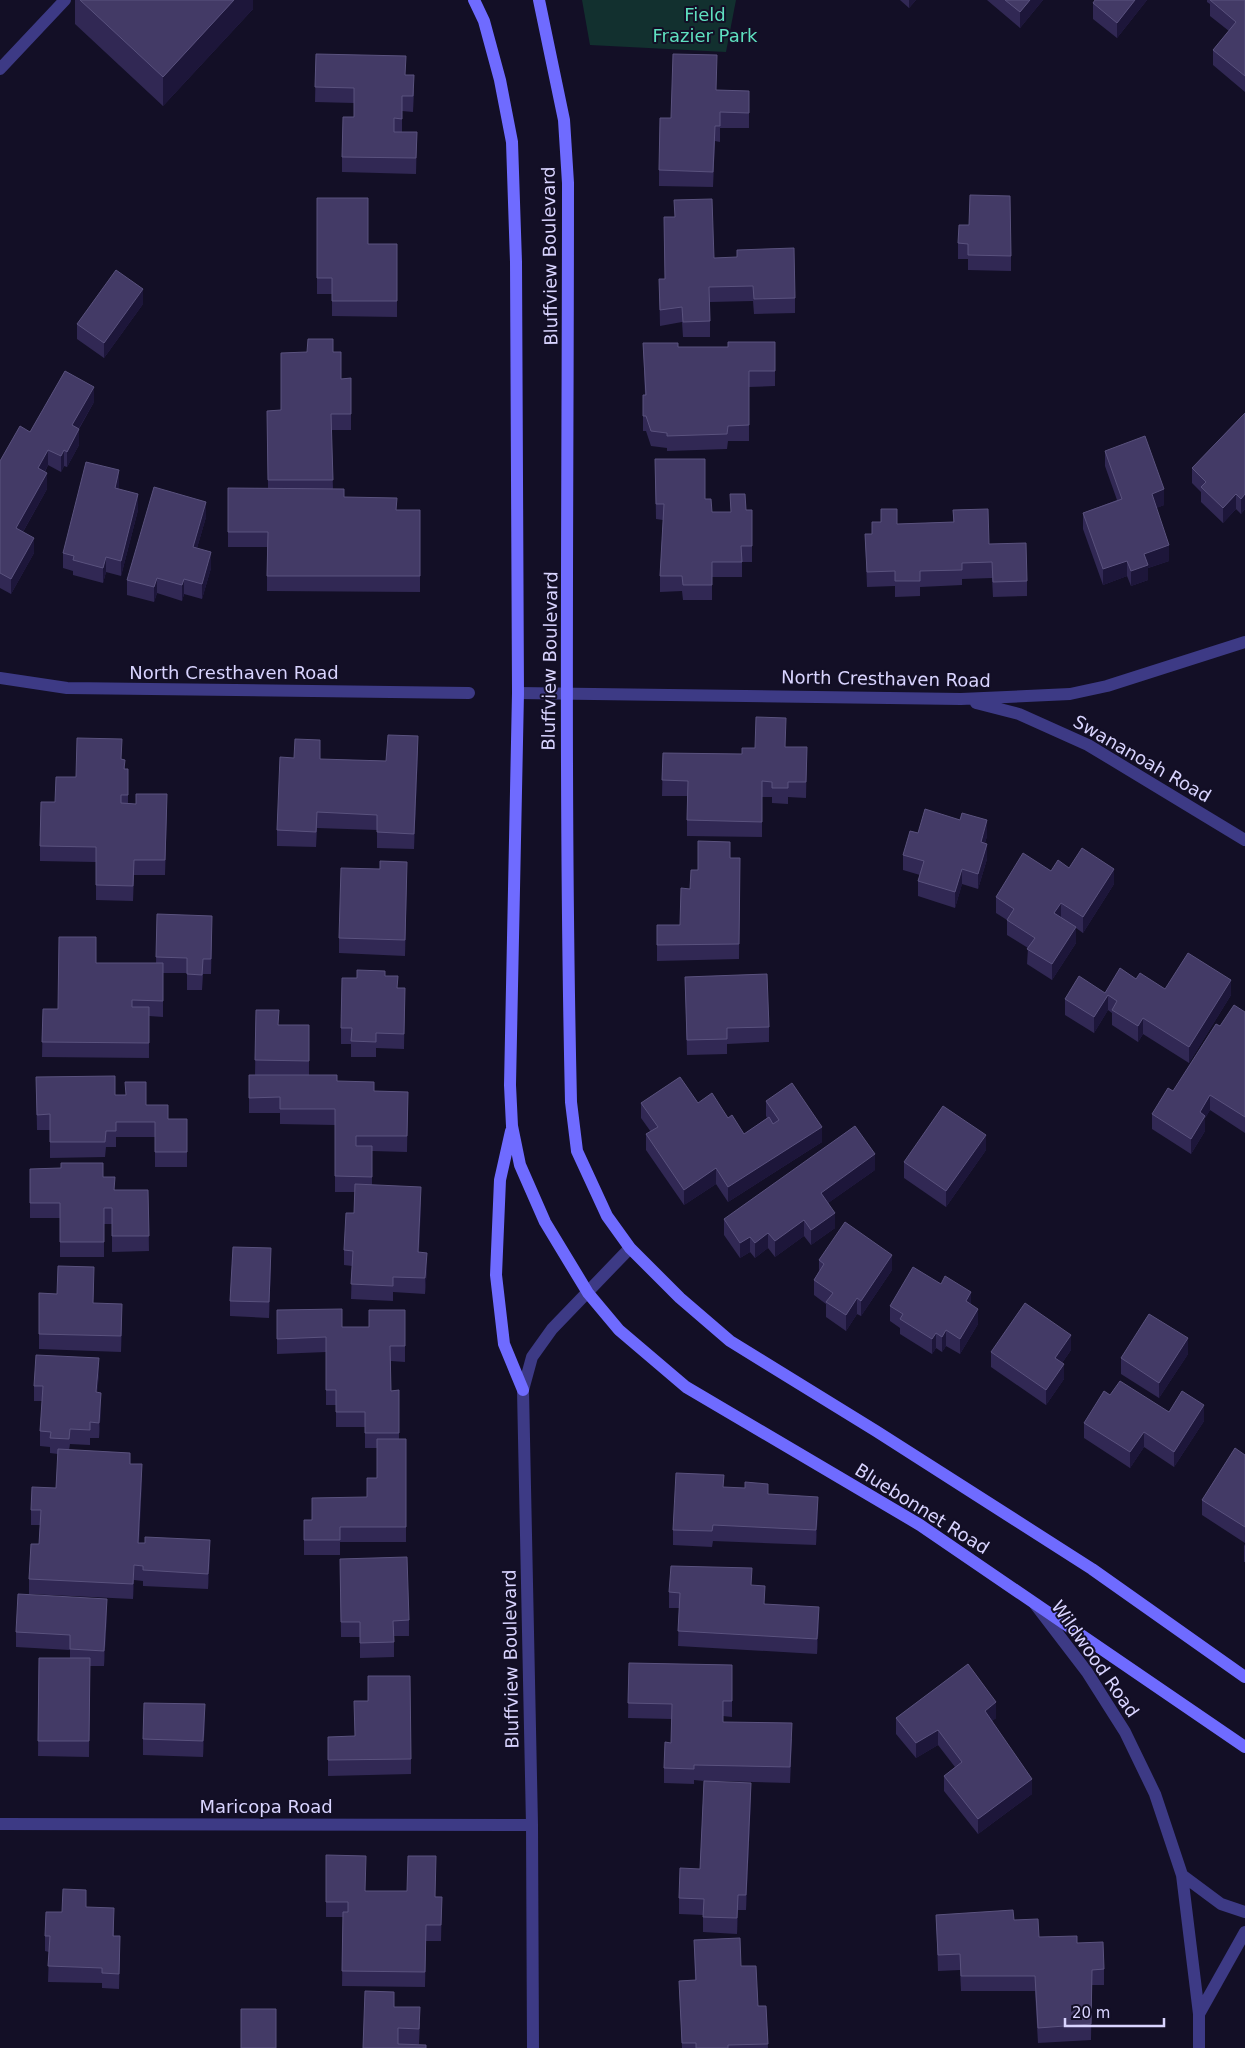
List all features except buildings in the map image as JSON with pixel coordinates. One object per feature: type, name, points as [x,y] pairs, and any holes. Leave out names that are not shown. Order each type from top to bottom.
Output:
[{"type":"main road","name":"Bluffview Boulevard","points":[[474,0],[484,21],[500,80],[512,142],[517,281],[518,693],[510,1075],[512,1126],[520,1166],[545,1222],[588,1293]]},
{"type":"main road","name":"Bluffview Boulevard","points":[[539,0],[564,120],[568,183],[568,692],[566,803],[571,1102],[577,1151],[606,1216],[630,1248]]},
{"type":"main road","points":[[512,1126],[500,1180],[496,1275],[504,1344],[523,1390]]},
{"type":"main road","points":[[630,1248],[680,1298],[730,1341],[876,1431],[1092,1569],[1245,1677]]},
{"type":"main road","name":"Bluebonnet Road","points":[[588,1293],[619,1330],[686,1387],[920,1525],[1245,1747]]},
{"type":"street","points":[[0,70],[65,0]]},
{"type":"street","name":"North Cresthaven Road","points":[[518,693],[568,692],[961,699],[1070,694],[1107,686],[1245,642]]},
{"type":"street","name":"North Cresthaven Road","points":[[0,678],[67,688],[469,693]]},
{"type":"street","name":"Swananoah Road","points":[[961,699],[1019,714],[1088,745],[1245,840]]},
{"type":"street","name":"Bluffview Boulevard","points":[[533,2048],[532,1825],[523,1390],[532,1357],[552,1329],[630,1248]]},
{"type":"street","name":"Wildwood Road","points":[[1033,1602],[1087,1672],[1125,1732],[1155,1794],[1182,1875],[1199,2014],[1199,2048]]},
{"type":"street","name":"Maricopa Road","points":[[0,1824],[532,1825]]},
{"type":"street","points":[[1182,1875],[1221,1904],[1245,1912]]},
{"type":"street","name":"Wildwood Road","points":[[1199,2014],[1245,1932]]},
{"type":"green space","name":"Field Frazier Park","points":[[582,0],[736,0],[726,52],[590,45]]}]
